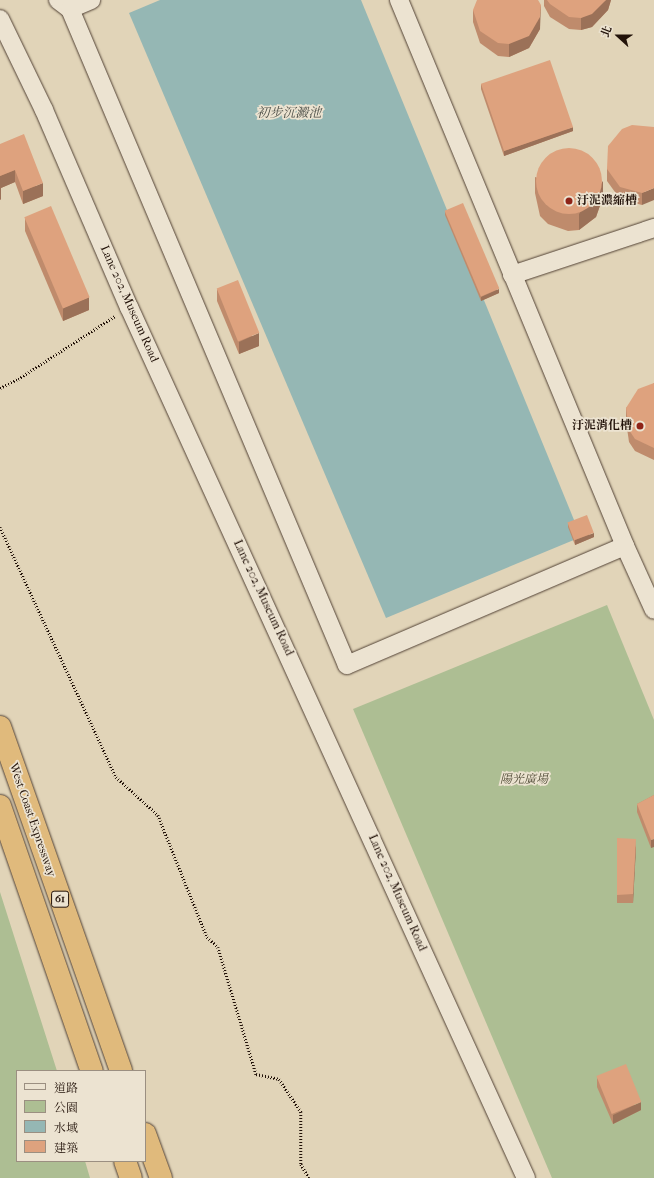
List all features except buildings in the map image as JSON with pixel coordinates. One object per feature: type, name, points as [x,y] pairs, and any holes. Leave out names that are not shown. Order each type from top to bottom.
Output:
[{"type":"highway","name":"West Coast Expressway","points":[[0,727],[121,1070]]},
{"type":"highway","name":"61","points":[[0,806],[92,1070]]},
{"type":"highway","points":[[146,1137],[161,1178]]},
{"type":"highway","points":[[125,1162],[131,1178]]},
{"type":"lane","points":[[91,0],[65,3],[347,665],[625,546]]},
{"type":"lane","points":[[399,0],[625,546],[654,610]]},
{"type":"lane","name":"Lane 202, Museum Road","points":[[0,19],[44,110],[129,307],[526,1178]]},
{"type":"lane","points":[[512,275],[654,228]]},
{"type":"path","points":[[0,388],[18,380],[129,307]]},
{"type":"path","points":[[0,527],[116,777],[158,815],[207,937],[218,947],[256,1074],[280,1078],[301,1112],[301,1164],[309,1178]]},
{"type":"green space","name":"陽光廣場","points":[[607,605],[654,720],[654,1178],[552,1178],[353,709]]},
{"type":"green space","points":[[0,892],[57,1070],[16,1070],[16,1162],[85,1162],[90,1178],[0,1178]]},
{"type":"water","name":"初步沉澱池","points":[[160,0],[361,0],[581,537],[386,618],[129,13]]},
{"type":"place","name":"汙泥濃縮槽","points":[[569,201]]},
{"type":"place","name":"汙泥消化槽","points":[[640,426]]}]
